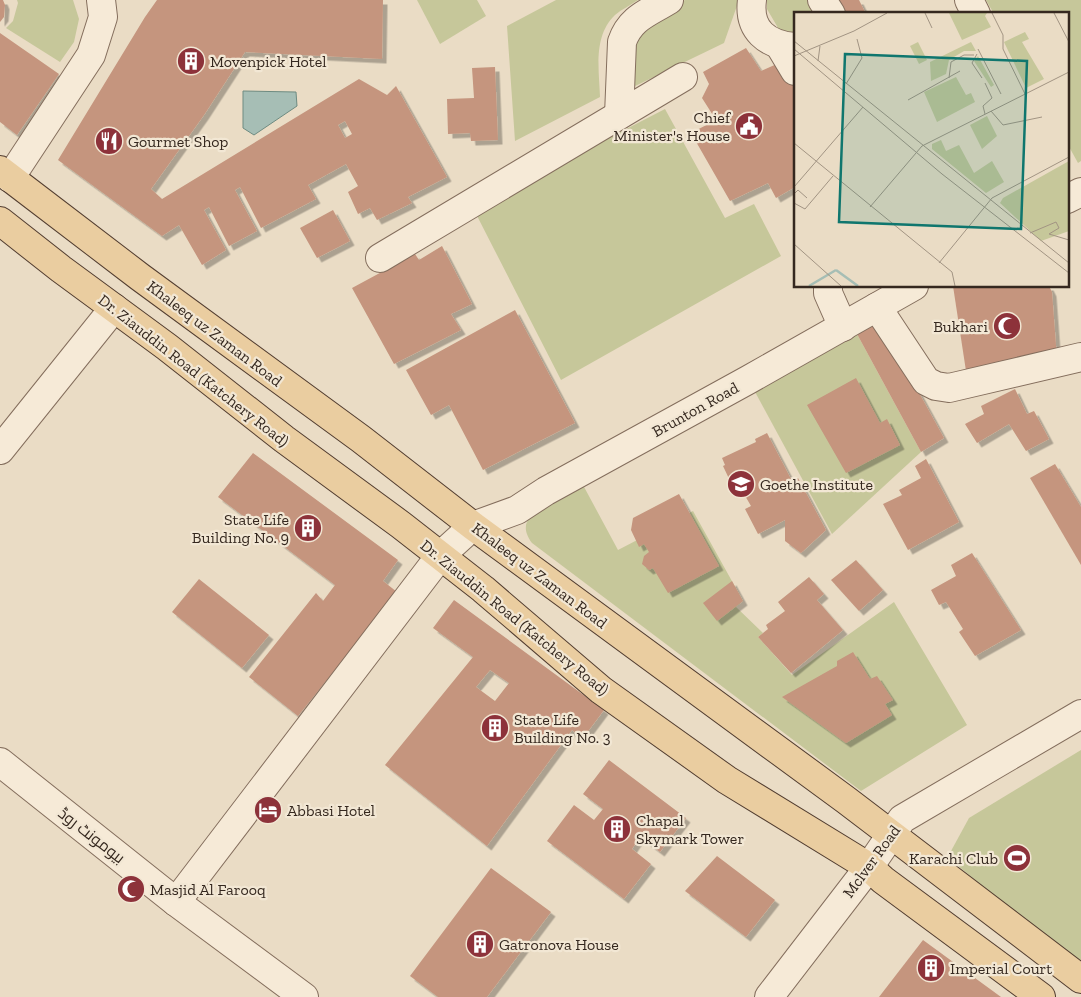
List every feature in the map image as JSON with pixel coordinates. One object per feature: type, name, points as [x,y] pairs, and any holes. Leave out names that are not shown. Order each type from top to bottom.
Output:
[{"type":"main road","name":"Khaleeq uz Zaman Road","points":[[5,174],[233,346],[361,438],[473,526],[891,834],[1081,979]]},
{"type":"main road","name":"Dr. Ziauddin Road (Katchery Road)","points":[[0,221],[61,269],[167,346],[284,439],[401,525],[483,590],[609,695],[727,780],[869,867],[883,880],[1041,997]]},
{"type":"street","points":[[5,174],[91,55],[103,17],[102,0]]},
{"type":"street","points":[[619,116],[622,42],[625,32],[632,22],[669,0]]},
{"type":"street","points":[[752,0],[751,9],[755,25],[765,38],[788,46],[794,67]]},
{"type":"street","points":[[822,0],[829,12]]},
{"type":"street","points":[[969,0],[975,12]]},
{"type":"street","points":[[380,258],[683,77]]},
{"type":"street","points":[[828,288],[828,293],[843,326]]},
{"type":"street","name":"Brunton Road","points":[[473,526],[517,510],[546,491],[910,288]]},
{"type":"street","points":[[877,307],[926,381],[936,386],[949,388],[1081,357]]},
{"type":"street","points":[[0,450],[114,308]]},
{"type":"street","points":[[176,902],[440,556],[473,526]]},
{"type":"street","name":"Mclver Road","points":[[769,997],[869,867],[902,819],[1081,714]]},
{"type":"street","name":"بیومونٹ روڈ","points":[[0,762],[176,902],[304,997]]},
{"type":"green space","points":[[17,0],[73,0],[79,19],[74,42],[60,62],[6,28],[13,21],[18,3]]},
{"type":"green space","points":[[417,0],[477,0],[486,16],[440,44]]},
{"type":"green space","points":[[556,0],[638,0],[615,15],[603,33],[599,53],[600,97],[515,141],[507,26]]},
{"type":"green space","points":[[685,0],[739,0],[724,43],[629,89],[630,41],[660,15]]},
{"type":"green space","points":[[767,0],[811,0],[818,12],[794,12],[794,55],[767,9]]},
{"type":"green space","points":[[986,0],[1081,0],[1081,161],[1078,163],[1068,145],[1068,12],[993,12]]},
{"type":"green space","points":[[665,109],[725,218],[754,204],[781,256],[561,380],[473,208]]},
{"type":"green space","points":[[857,334],[921,452],[832,534],[754,390]]},
{"type":"green space","points":[[583,485],[618,550],[693,511],[743,601],[736,607],[763,633],[758,637],[792,675],[894,602],[967,725],[861,791],[532,543],[526,529],[529,518],[539,510]]},
{"type":"green space","name":"Karachi Club","points":[[1081,750],[1081,968],[957,865],[951,851],[969,818]]},
{"type":"shaded area","points":[[243,91],[296,92],[297,106],[254,135],[243,128]]},
{"type":"building","points":[[0,0],[3,0],[5,5],[4,17],[0,22]]},
{"type":"building","points":[[157,0],[383,0],[382,59],[245,52],[204,115],[151,189],[162,199],[359,79],[387,95],[396,86],[447,177],[408,197],[412,203],[377,220],[370,208],[358,214],[348,192],[358,186],[346,164],[308,185],[316,199],[261,228],[240,187],[235,190],[257,231],[229,246],[209,207],[204,210],[226,250],[202,265],[179,225],[162,236],[58,160]],"holes":[[[345,121],[352,134],[345,138],[338,125]]]},
{"type":"building","points":[[833,0],[859,0],[865,12],[839,12]]},
{"type":"building","points":[[0,33],[59,74],[17,135],[0,122]]},
{"type":"building","name":"Chief Minister's House","points":[[746,48],[761,71],[779,63],[794,87],[794,188],[776,198],[768,183],[730,201],[691,133],[716,120],[702,98],[709,84],[703,72]]},
{"type":"building","points":[[495,67],[498,140],[471,141],[470,133],[448,134],[447,99],[474,98],[472,68]]},
{"type":"building","points":[[333,210],[350,241],[317,258],[300,228]]},
{"type":"building","points":[[442,246],[472,304],[451,314],[461,330],[394,364],[352,288],[415,254],[419,260]]},
{"type":"building","name":"Bukhari","points":[[953,288],[1050,288],[1052,292],[1057,359],[966,371]]},
{"type":"building","points":[[515,310],[575,423],[483,470],[449,405],[431,415],[406,370]]},
{"type":"building","points":[[880,322],[944,438],[921,452],[857,334]]},
{"type":"building","points":[[856,378],[880,423],[887,419],[900,445],[846,473],[807,405]]},
{"type":"building","points":[[1015,389],[1027,414],[1034,411],[1049,439],[1026,451],[1009,424],[977,443],[965,424],[984,414],[981,406]]},
{"type":"building","points":[[767,433],[792,481],[798,478],[826,530],[801,553],[785,541],[785,520],[758,534],[745,509],[751,506],[737,482],[732,485],[723,466],[725,465],[722,458],[756,442],[755,439]]},
{"type":"building","points":[[253,453],[398,560],[383,581],[397,592],[298,716],[249,677],[316,593],[323,601],[335,585],[218,497]]},
{"type":"building","points":[[926,459],[959,522],[908,550],[883,504],[902,495],[899,490],[921,478],[915,466]]},
{"type":"building","points":[[1055,464],[1081,507],[1081,565],[1030,478]]},
{"type":"building","points":[[679,494],[719,566],[668,593],[653,568],[649,570],[642,564],[644,556],[649,552],[644,544],[639,547],[631,530],[633,518]]},
{"type":"building","points":[[972,553],[1021,630],[975,656],[959,632],[963,629],[946,602],[939,605],[931,590],[956,576],[951,565]]},
{"type":"building","points":[[856,560],[883,590],[859,611],[831,580]]},
{"type":"building","points":[[809,577],[824,594],[817,600],[843,630],[791,673],[758,637],[768,629],[766,625],[785,611],[778,602]]},
{"type":"building","points":[[199,579],[269,635],[242,668],[172,612]]},
{"type":"building","points":[[732,581],[743,601],[717,621],[703,603]]},
{"type":"building","points":[[454,600],[604,710],[583,738],[572,730],[487,846],[385,765],[473,657],[433,628]],"holes":[[[490,670],[509,683],[495,701],[476,687]]]},
{"type":"building","points":[[853,652],[870,679],[877,676],[893,700],[885,704],[892,715],[846,743],[782,697],[837,666],[837,661]]},
{"type":"building","name":"Chapal Skymark Tower","points":[[609,760],[686,818],[660,852],[640,837],[632,849],[651,864],[624,899],[547,841],[574,805],[594,820],[603,809],[583,794]]},
{"type":"building","points":[[717,856],[775,900],[746,937],[685,891]]},
{"type":"building","name":"Gatronova House","points":[[491,868],[551,912],[487,997],[438,997],[410,976]]},
{"type":"building","name":"Imperial Court","points":[[923,940],[1001,997],[879,997]]},
{"type":"place","name":"Movenpick Hotel","points":[[191,61]]},
{"type":"place","name":"Chief Minister's House","points":[[749,126]]},
{"type":"place","name":"Gourmet Shop","points":[[109,141]]},
{"type":"place","name":"Bukhari","points":[[1007,326]]},
{"type":"place","name":"Goethe Institute","points":[[741,484]]},
{"type":"place","name":"State Life Building No. 9","points":[[308,528]]},
{"type":"place","name":"State Life Building No. 3","points":[[495,728]]},
{"type":"place","name":"Abbasi Hotel","points":[[268,810]]},
{"type":"place","name":"Chapal Skymark Tower","points":[[617,829]]},
{"type":"place","name":"Karachi Club","points":[[1017,858]]},
{"type":"place","name":"Masjid Al Farooq","points":[[131,889]]},
{"type":"place","name":"Gatronova House","points":[[480,944]]},
{"type":"place","name":"Imperial Court","points":[[931,968]]}]
